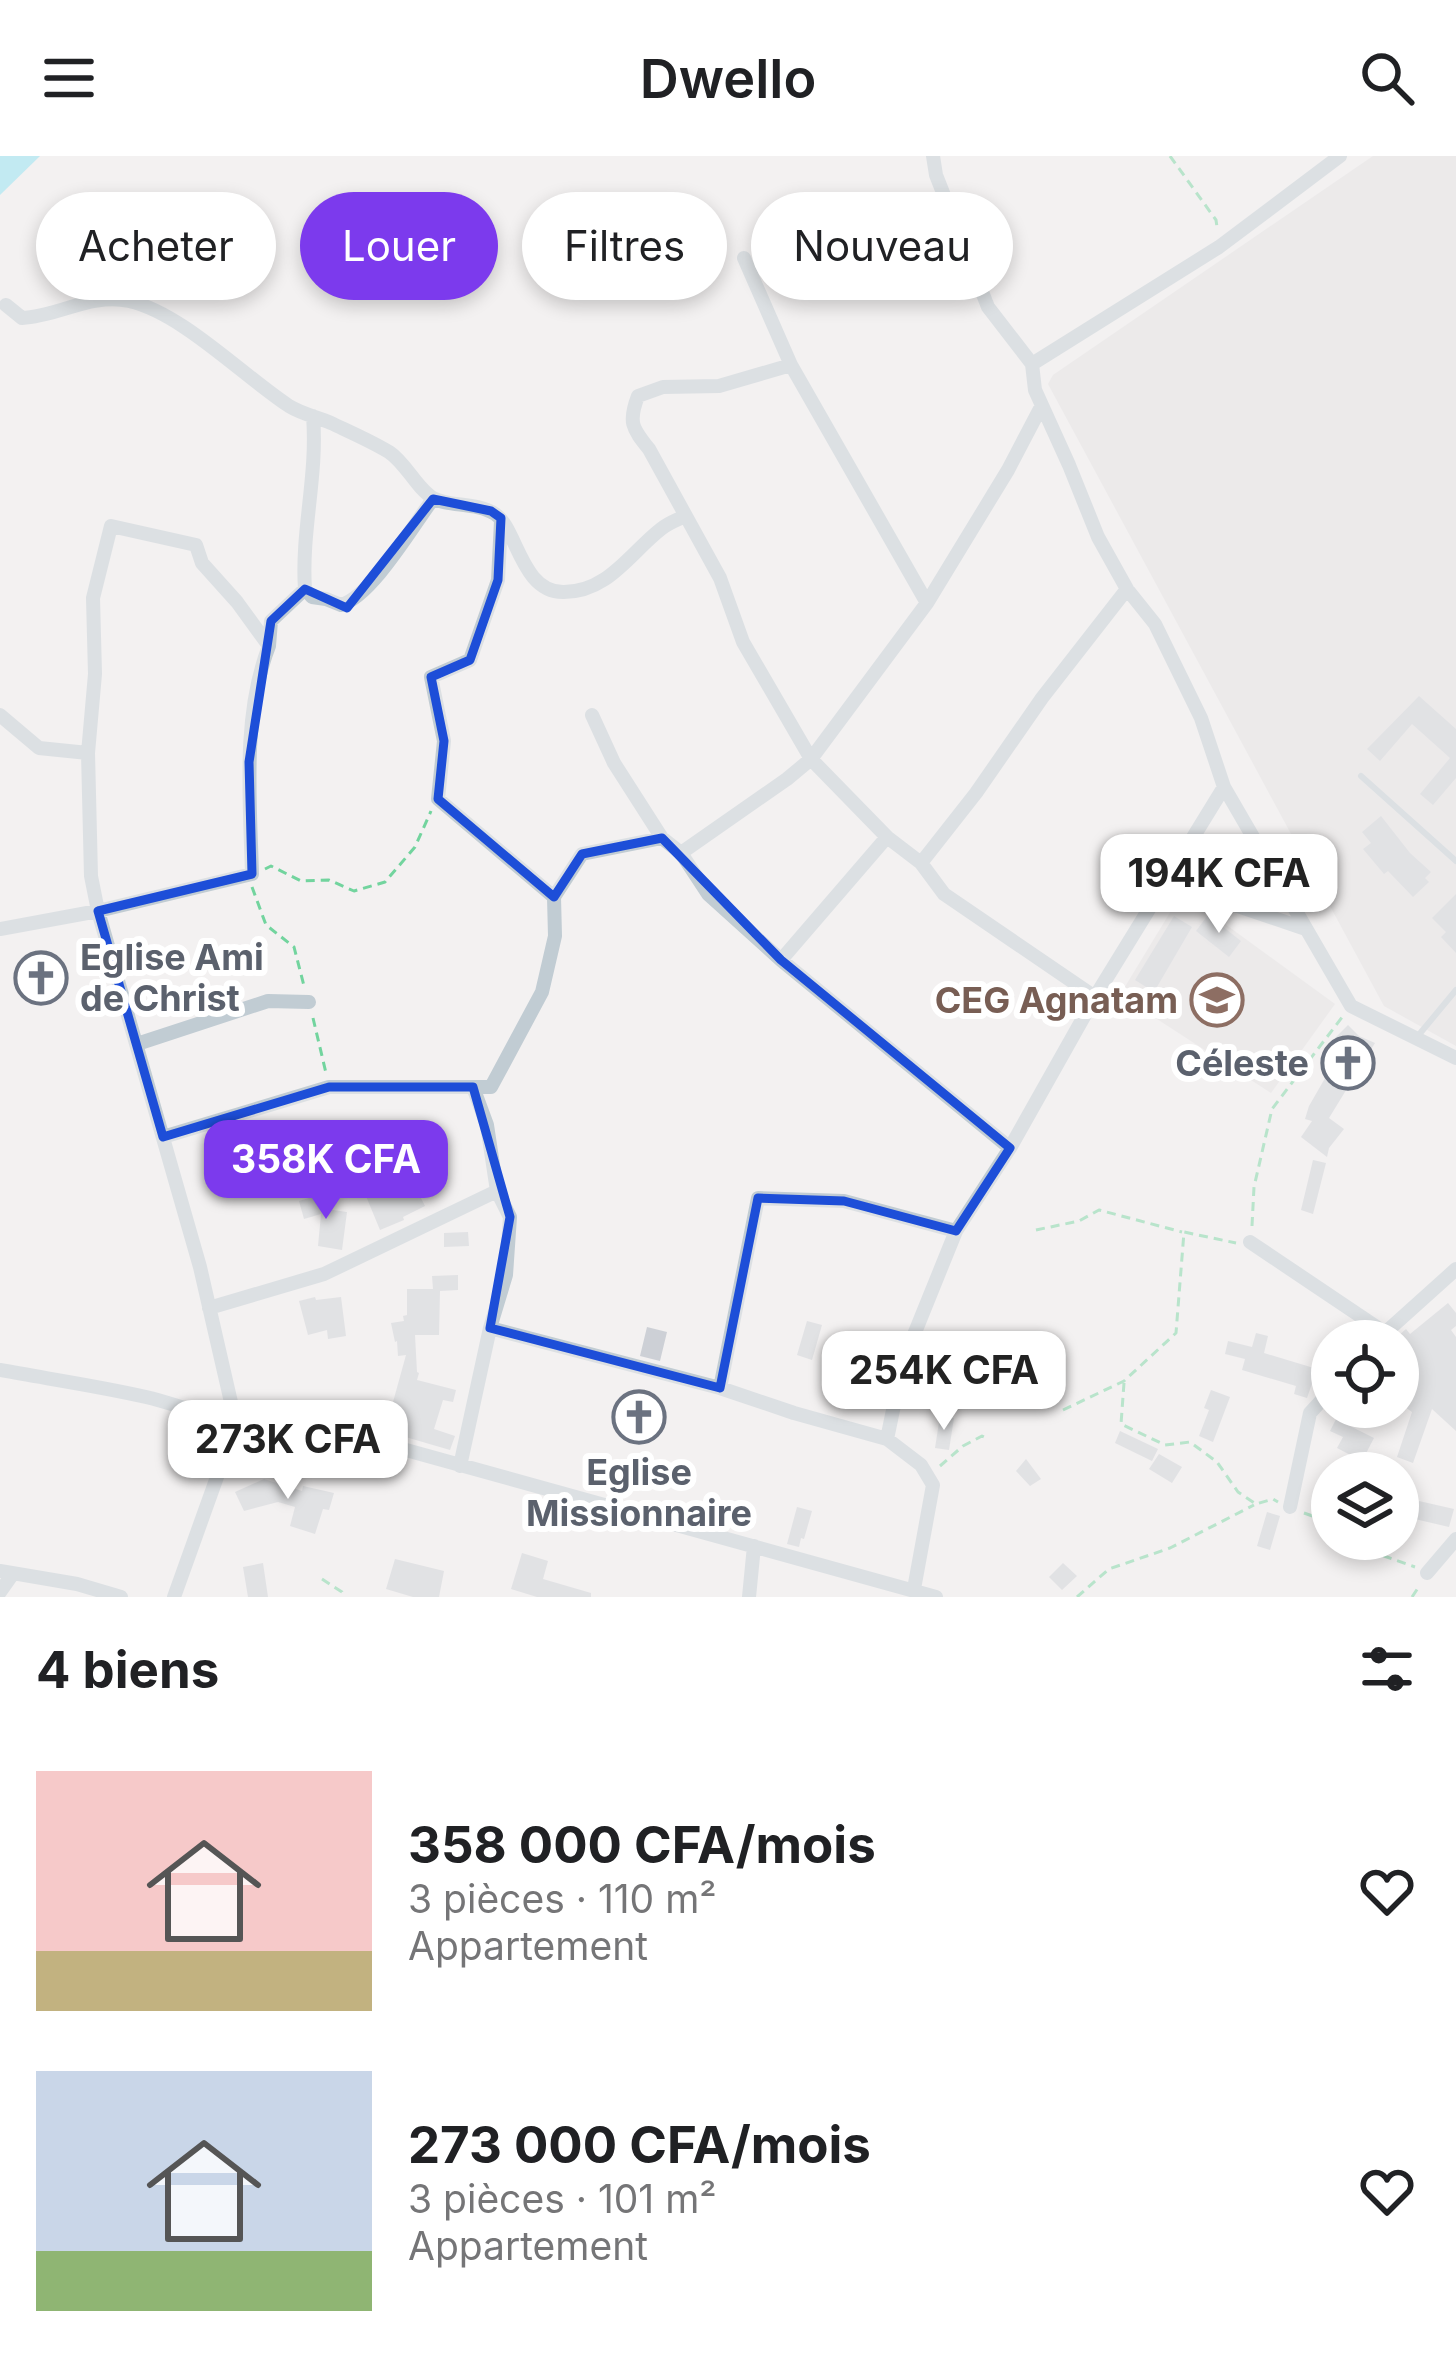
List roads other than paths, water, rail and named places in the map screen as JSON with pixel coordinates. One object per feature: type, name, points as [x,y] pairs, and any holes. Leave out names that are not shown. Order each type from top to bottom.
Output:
[{"type":"street","points":[[933,156],[936,175],[988,307],[1032,364],[1035,390],[1098,536],[1127,589],[1155,624],[1201,718],[1224,787],[1306,929],[1351,1006],[1456,1058]]},
{"type":"street","points":[[1032,364],[1219,247],[1340,156]]},
{"type":"street","points":[[743,258],[791,365],[927,604]]},
{"type":"street","points":[[6,305],[22,318],[42,317],[97,299],[128,301],[167,314],[294,410],[393,454],[433,499],[491,511],[501,518],[521,561],[556,592],[575,592],[599,583],[618,571],[662,527],[685,516]]},
{"type":"street","points":[[791,365],[719,386],[663,387],[638,396],[632,412],[634,430],[720,578],[742,642],[811,759],[887,837],[921,863],[944,894],[1095,997]]},
{"type":"street","points":[[681,854],[811,759],[927,604],[1042,405]]},
{"type":"street","points":[[314,416],[316,450],[303,557],[305,590],[312,597],[341,605],[353,602],[379,575],[433,499]]},
{"type":"street","points":[[501,518],[498,580],[470,660],[431,676],[445,741],[438,799],[554,898]]},
{"type":"street","points":[[174,1597],[236,1424],[91,876],[88,753],[95,674],[93,598],[111,526],[196,545],[202,563],[269,646]]},
{"type":"street","points":[[921,863],[1127,589]]},
{"type":"street","points":[[0,929],[250,875],[249,762],[261,668],[272,621],[305,590]]},
{"type":"street","points":[[592,715],[614,763],[662,838],[681,854],[708,895],[1010,1148]]},
{"type":"street","points":[[0,716],[39,748],[88,753]]},
{"type":"street","points":[[887,1438],[903,1362],[963,1220],[1224,787]]},
{"type":"street","points":[[782,960],[887,837]]},
{"type":"street","points":[[163,1137],[329,1087],[491,1087],[542,992],[555,936],[554,898],[582,854],[662,838]]},
{"type":"street","points":[[1167,882],[1306,929]]},
{"type":"street","points":[[136,1044],[268,1001],[309,1002]]},
{"type":"street","points":[[460,1466],[506,1275],[510,1217],[497,1191],[487,1125],[472,1087]]},
{"type":"street","points":[[209,1308],[324,1274],[497,1191]]},
{"type":"street","points":[[720,1388],[758,1198],[844,1202],[963,1220]]},
{"type":"street","points":[[1250,1242],[1357,1320]]},
{"type":"street","points":[[1399,1320],[1456,1269]]},
{"type":"street","points":[[490,1328],[887,1438],[921,1465],[933,1485],[914,1589]]},
{"type":"street","points":[[0,1389],[4,1371],[148,1397],[274,1440],[362,1451],[388,1445],[936,1597]]},
{"type":"street","points":[[1290,1507],[1311,1412]]},
{"type":"street","points":[[1427,1573],[1456,1539]]},
{"type":"street","points":[[748,1597],[754,1546]]},
{"type":"street","points":[[0,1592],[6,1573],[77,1584],[121,1597]]},
{"type":"lane","points":[[1361,776],[1456,861]]},
{"type":"lane","points":[[1417,1036],[1456,990]]},
{"type":"water","points":[[0,156],[40,156],[0,195]]},
{"type":"place","name":"Eglise Ami de Christ","points":[[41,978]]},
{"type":"place","name":"CEG Agnatam","points":[[1217,1000]]},
{"type":"place","name":"Céleste","points":[[1348,1063]]},
{"type":"place","name":"Eglise Missionnaire","points":[[639,1417]]}]
